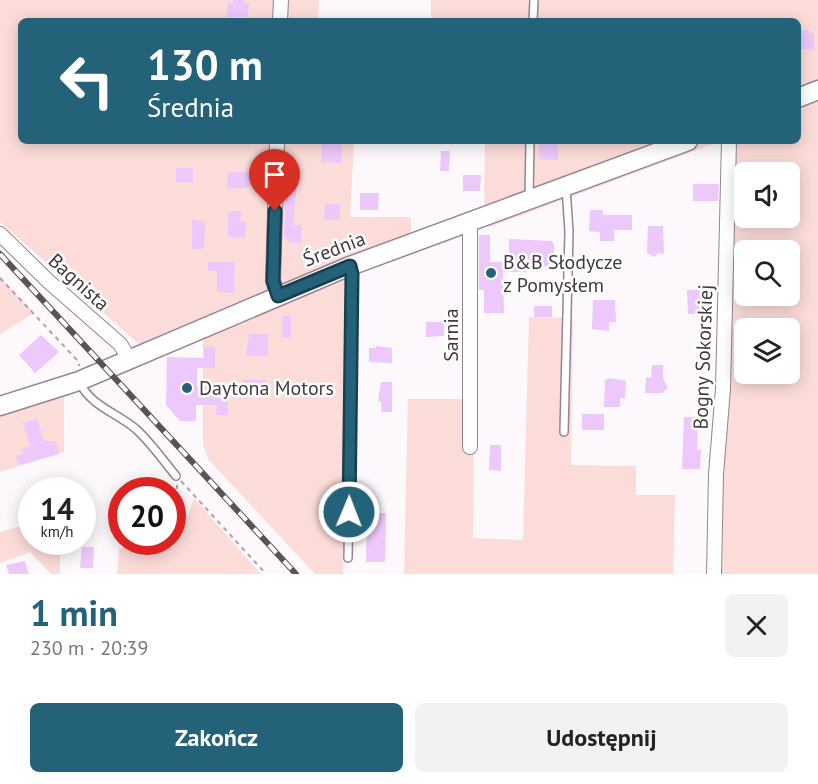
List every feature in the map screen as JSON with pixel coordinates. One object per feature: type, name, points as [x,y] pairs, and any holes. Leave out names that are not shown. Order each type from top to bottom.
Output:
[{"type":"street","points":[[280,18],[281,0]]},
{"type":"street","points":[[801,97],[818,90]]},
{"type":"street","points":[[277,144],[273,281],[278,296]]},
{"type":"street","name":"Średnia","points":[[0,406],[79,381],[350,266],[680,144]]},
{"type":"street","name":"Bogny Sokorskiej","points":[[714,574],[716,474],[723,389],[729,144]]},
{"type":"street","name":"Sarnia","points":[[470,222],[470,447]]},
{"type":"street","name":"Bagnista","points":[[0,234],[48,281],[120,344],[130,360]]},
{"type":"lane","points":[[533,18],[534,0]]},
{"type":"lane","points":[[530,144],[530,201]]},
{"type":"lane","points":[[564,432],[569,232],[566,188]]},
{"type":"lane","points":[[348,558],[353,279],[350,266]]},
{"type":"lane","points":[[79,381],[88,397],[124,419],[146,438],[176,476]]},
{"type":"path","points":[[0,278],[79,362],[79,381]]},
{"type":"path","points":[[176,476],[266,574]]},
{"type":"shaded area","points":[[0,0],[278,0],[277,18],[18,18],[18,144],[354,144],[350,217],[411,217],[411,231],[408,237],[313,272],[312,293],[349,279],[343,574],[315,574],[208,459],[203,445],[203,317],[139,344],[0,222]]},
{"type":"shaded area","points":[[286,0],[319,0],[318,18],[286,18]]},
{"type":"shaded area","points":[[431,0],[818,0],[818,574],[710,574],[723,144],[801,144],[801,18],[431,18]]},
{"type":"shaded area","points":[[485,144],[713,144],[490,227],[484,209]]},
{"type":"shaded area","points":[[0,277],[34,313],[0,334]]},
{"type":"shaded area","points":[[529,317],[573,318],[571,465],[636,466],[636,495],[675,495],[673,574],[404,574],[408,399],[474,399],[473,538],[523,540]]},
{"type":"shaded area","points":[[64,395],[64,452],[0,472],[0,415]]},
{"type":"shaded area","points":[[194,498],[261,574],[117,574],[118,555],[186,555],[186,516]]},
{"type":"shaded area","points":[[18,527],[18,555],[22,555],[0,563],[0,532]]},
{"type":"shaded area","points":[[33,555],[60,555],[60,574],[51,574]]},
{"type":"building","points":[[233,0],[244,0],[244,3],[249,3],[248,17],[227,17],[228,2],[233,3]]},
{"type":"building","points":[[801,30],[814,33],[814,50],[801,49]]},
{"type":"building","points":[[322,144],[342,144],[341,163],[321,162]]},
{"type":"building","points":[[539,144],[558,144],[558,160],[539,159]]},
{"type":"building","points":[[441,151],[450,151],[449,171],[440,171]]},
{"type":"building","points":[[176,168],[193,168],[193,182],[176,182]]},
{"type":"building","points":[[228,172],[250,172],[250,187],[227,189]]},
{"type":"building","points":[[463,175],[481,175],[480,191],[463,191]]},
{"type":"building","points":[[286,183],[297,183],[293,225],[301,225],[301,243],[287,242],[287,237],[284,237]]},
{"type":"building","points":[[693,184],[719,184],[718,201],[693,201]]},
{"type":"building","points":[[360,193],[379,193],[378,210],[360,210]]},
{"type":"building","points":[[325,204],[340,204],[340,220],[324,220]]},
{"type":"building","points":[[590,210],[603,210],[603,215],[632,215],[632,230],[614,230],[614,241],[600,241],[600,232],[589,231]]},
{"type":"building","points":[[228,211],[241,211],[240,221],[246,222],[245,238],[228,237]]},
{"type":"building","points":[[192,220],[205,221],[204,249],[192,249]]},
{"type":"building","points":[[648,226],[663,226],[664,254],[658,253],[655,257],[647,253]]},
{"type":"building","points":[[479,235],[490,235],[490,262],[509,262],[509,239],[552,241],[554,246],[554,266],[526,266],[526,272],[503,272],[504,313],[484,313],[484,290],[479,290]]},
{"type":"building","points":[[208,262],[235,262],[234,293],[217,292],[217,271],[208,271]]},
{"type":"building","points":[[704,289],[704,307],[700,307],[700,314],[688,314],[687,290]]},
{"type":"building","points":[[593,300],[615,300],[616,322],[609,322],[609,331],[592,329]]},
{"type":"building","points":[[534,306],[552,306],[552,317],[534,317]]},
{"type":"building","points":[[283,316],[291,316],[291,338],[282,337]]},
{"type":"building","points":[[426,322],[444,322],[444,336],[426,337]]},
{"type":"building","points":[[249,334],[268,334],[268,356],[246,356]]},
{"type":"building","points":[[41,335],[59,352],[35,373],[19,355]]},
{"type":"building","points":[[376,346],[392,348],[392,363],[369,362],[369,348],[376,348]]},
{"type":"building","points":[[204,347],[215,347],[215,368],[197,368],[197,386],[221,386],[221,389],[228,389],[228,415],[216,415],[217,405],[196,405],[196,421],[180,421],[166,405],[167,357],[204,358]]},
{"type":"building","points":[[652,365],[663,365],[663,378],[668,388],[662,393],[645,393],[646,377],[651,378]]},
{"type":"building","points":[[610,378],[626,381],[625,398],[620,398],[620,407],[604,407],[605,380]]},
{"type":"building","points":[[243,380],[266,380],[266,390],[243,390]]},
{"type":"building","points":[[381,382],[392,382],[392,412],[381,412],[381,402],[378,402]]},
{"type":"building","points":[[582,414],[604,414],[604,430],[582,430]]},
{"type":"building","points":[[684,417],[698,417],[697,450],[701,450],[700,469],[682,469]]},
{"type":"building","points":[[37,418],[44,441],[56,442],[59,454],[19,465],[16,456],[24,454],[22,448],[30,446],[23,423]]},
{"type":"building","points":[[490,445],[501,445],[501,471],[489,470]]},
{"type":"building","points":[[367,513],[386,513],[385,562],[366,562]]},
{"type":"building","points":[[81,555],[94,555],[93,568],[80,568]]},
{"type":"building","points":[[25,561],[29,574],[9,574],[6,565]]},
{"type":"railway","points":[[0,254],[296,574]]},
{"type":"place","name":"B&B Słodycze z Pomysłem","points":[[491,273]]},
{"type":"place","name":"Daytona Motors","points":[[187,388]]},
{"type":"route","points":[[275,211],[273,281],[278,296],[350,266],[352,274],[349,512]]}]
